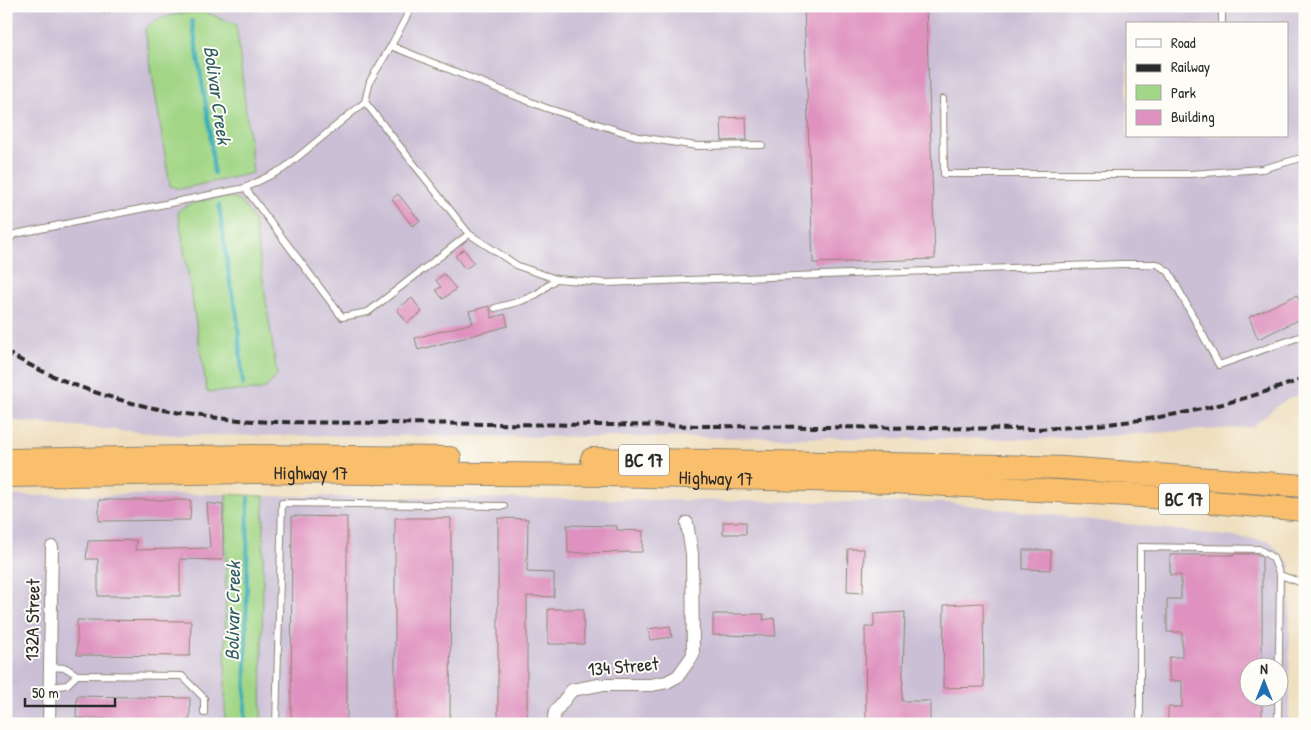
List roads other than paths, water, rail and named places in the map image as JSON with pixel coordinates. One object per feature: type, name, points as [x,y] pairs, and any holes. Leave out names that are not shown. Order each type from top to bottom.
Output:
[{"type":"highway","name":"Highway 17","points":[[6,460],[252,456],[896,463],[1064,468],[1305,486]]},
{"type":"highway","points":[[1282,484],[1305,470]]},
{"type":"highway","name":"Highway 17","points":[[6,476],[264,472],[606,475],[894,482],[1091,492],[1305,510]]},
{"type":"street","name":"134 Street","points":[[553,724],[555,712],[572,690],[599,685],[651,685],[667,682],[678,676],[693,655],[692,554],[687,523]]},
{"type":"street","name":"132A Street","points":[[48,724],[52,547]]},
{"type":"lane","points":[[105,10],[113,6]]},
{"type":"lane","points":[[6,241],[15,234],[245,188],[283,169],[365,102],[370,81],[412,6]]},
{"type":"lane","points":[[1222,6],[1222,22]]},
{"type":"lane","points":[[391,46],[546,108],[639,138],[697,146],[762,145]]},
{"type":"lane","points":[[943,99],[944,174],[1190,174],[1262,169],[1305,157]]},
{"type":"lane","points":[[365,102],[469,234],[518,266],[556,279],[606,283],[1157,264],[1169,272],[1219,365],[1305,335]]},
{"type":"lane","points":[[245,188],[342,318],[368,312],[469,234]]},
{"type":"lane","points":[[496,308],[522,301],[537,294],[556,279]]},
{"type":"lane","points":[[276,724],[282,503],[504,506]]},
{"type":"lane","points":[[1140,724],[1140,547],[1259,549],[1273,558],[1280,575],[1278,724]]},
{"type":"lane","points":[[1280,575],[1305,584]]},
{"type":"lane","points":[[50,668],[66,668],[77,675],[182,676],[204,698],[204,713]]},
{"type":"lane","points":[[49,687],[67,685],[77,675]]},
{"type":"waterway","name":"Bolivar Creek","points":[[192,21],[209,124],[214,173]]},
{"type":"waterway","name":"Bolivar Creek","points":[[219,205],[230,283],[237,314],[243,385]]},
{"type":"waterway","name":"Bolivar Creek","points":[[245,724],[248,498]]},
{"type":"railway","points":[[6,352],[70,383],[102,395],[136,404],[203,416],[274,422],[1036,429],[1106,424],[1173,415],[1238,400],[1305,378]]}]
